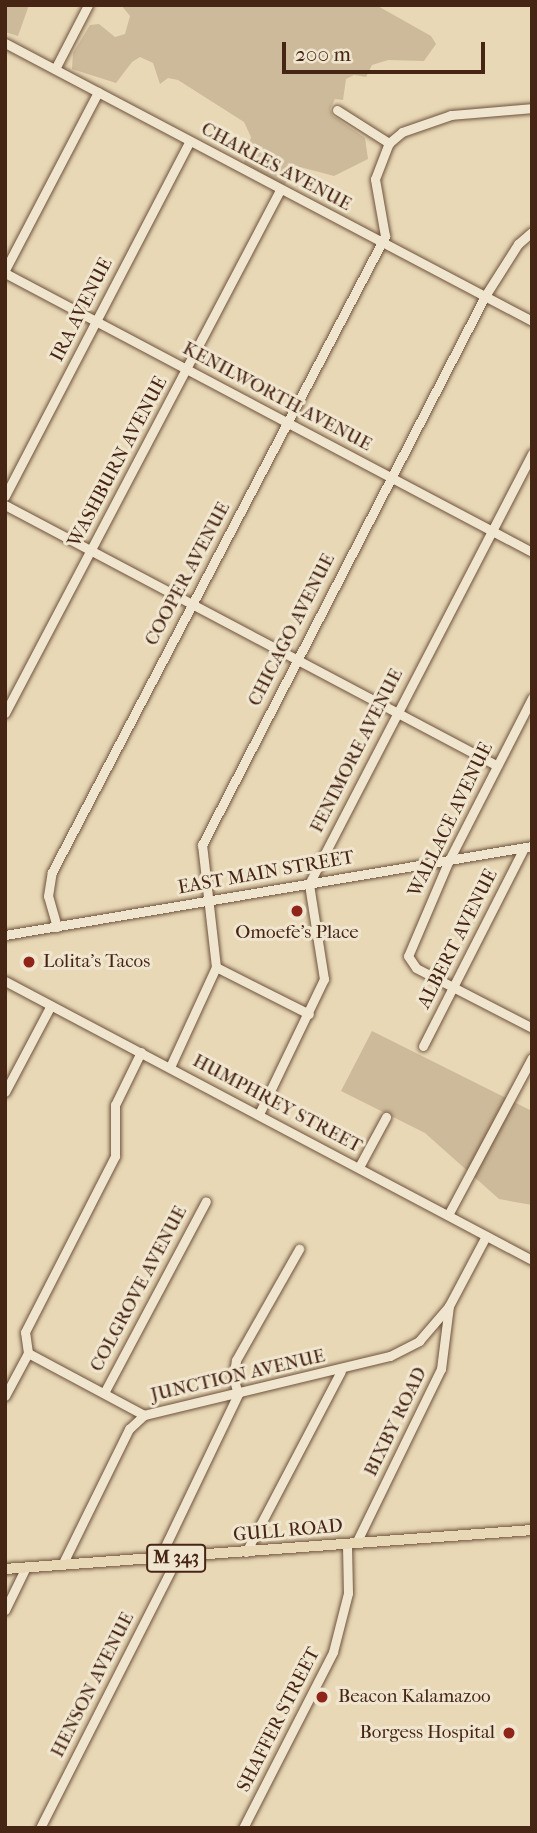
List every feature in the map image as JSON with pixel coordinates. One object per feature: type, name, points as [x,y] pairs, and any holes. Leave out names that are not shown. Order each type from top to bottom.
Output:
[{"type":"main road","name":"GULL ROAD","points":[[5,1569],[532,1530]]},
{"type":"street","points":[[55,69],[88,5]]},
{"type":"street","name":"CHARLES AVENUE","points":[[6,45],[532,321]]},
{"type":"street","points":[[5,271],[98,92]]},
{"type":"street","points":[[381,242],[385,227],[375,172],[389,143],[402,132],[451,115],[532,108]]},
{"type":"street","points":[[337,110],[389,143]]},
{"type":"street","name":"IRA AVENUE","points":[[5,496],[190,141]]},
{"type":"street","name":"WASHBURN AVENUE","points":[[5,713],[280,190]]},
{"type":"street","name":"CHICAGO AVENUE","points":[[216,968],[206,901],[202,845],[485,296],[518,244],[532,232]]},
{"type":"street","name":"COOPER AVENUE","points":[[57,927],[48,896],[52,872],[381,242]]},
{"type":"street","name":"KENILWORTH AVENUE","points":[[5,271],[532,552]]},
{"type":"street","name":"FENIMORE AVENUE","points":[[309,884],[395,711],[532,453]]},
{"type":"street","points":[[5,505],[496,765]]},
{"type":"street","name":"WALLACE AVENUE","points":[[453,987],[409,960],[449,860],[532,698]]},
{"type":"street","name":"EAST MAIN STREET","points":[[5,935],[528,847]]},
{"type":"street","name":"ALBERT AVENUE","points":[[423,1046],[528,847]]},
{"type":"street","points":[[259,1114],[309,1014],[325,973],[309,884]]},
{"type":"street","points":[[170,1067],[216,968],[309,1014]]},
{"type":"street","name":"HUMPHREY STREET","points":[[5,981],[532,1260]]},
{"type":"street","points":[[453,987],[532,1028]]},
{"type":"street","points":[[5,1093],[51,1005]]},
{"type":"street","points":[[5,1396],[28,1353],[25,1332],[115,1156],[115,1105],[141,1052]]},
{"type":"street","points":[[448,1215],[532,1058]]},
{"type":"street","points":[[359,1167],[386,1117]]},
{"type":"street","name":"COLGROVE AVENUE","points":[[104,1393],[206,1201]]},
{"type":"street","name":"BIXBY ROAD","points":[[351,1544],[441,1369],[449,1306],[486,1236]]},
{"type":"street","points":[[159,1559],[238,1394],[233,1376],[236,1360],[299,1249]]},
{"type":"street","name":"JUNCTION AVENUE","points":[[28,1353],[144,1415],[341,1371],[390,1356],[419,1341],[449,1306]]},
{"type":"street","points":[[246,1552],[341,1371]]},
{"type":"street","points":[[62,1565],[129,1429],[144,1415]]},
{"type":"street","name":"SHAFFER STREET","points":[[243,1828],[333,1652],[348,1593],[351,1544]]},
{"type":"street","name":"HENSON AVENUE","points":[[40,1828],[177,1558]]},
{"type":"street","points":[[5,1610],[26,1567]]},
{"type":"shaded area","points":[[5,5],[29,5],[18,36],[5,32]]},
{"type":"shaded area","points":[[121,5],[376,5],[431,36],[436,44],[424,61],[388,60],[372,65],[366,77],[354,75],[346,79],[343,100],[335,99],[330,109],[333,116],[365,138],[368,159],[334,176],[300,167],[284,185],[244,163],[251,137],[244,122],[178,80],[168,78],[160,84],[153,63],[140,57],[132,62],[116,83],[72,69],[73,53],[90,25],[99,24],[115,37],[125,34],[130,16]]},
{"type":"shaded area","points":[[372,1031],[532,1111],[532,1205],[499,1199],[425,1133],[341,1091]]},
{"type":"place","name":"Omoefe's Place","points":[[297,911]]},
{"type":"place","name":"Lolita's Tacos","points":[[29,962]]},
{"type":"place","name":"Beacon Kalamazoo","points":[[322,1697]]},
{"type":"place","name":"Borgess Hospital","points":[[509,1733]]}]
